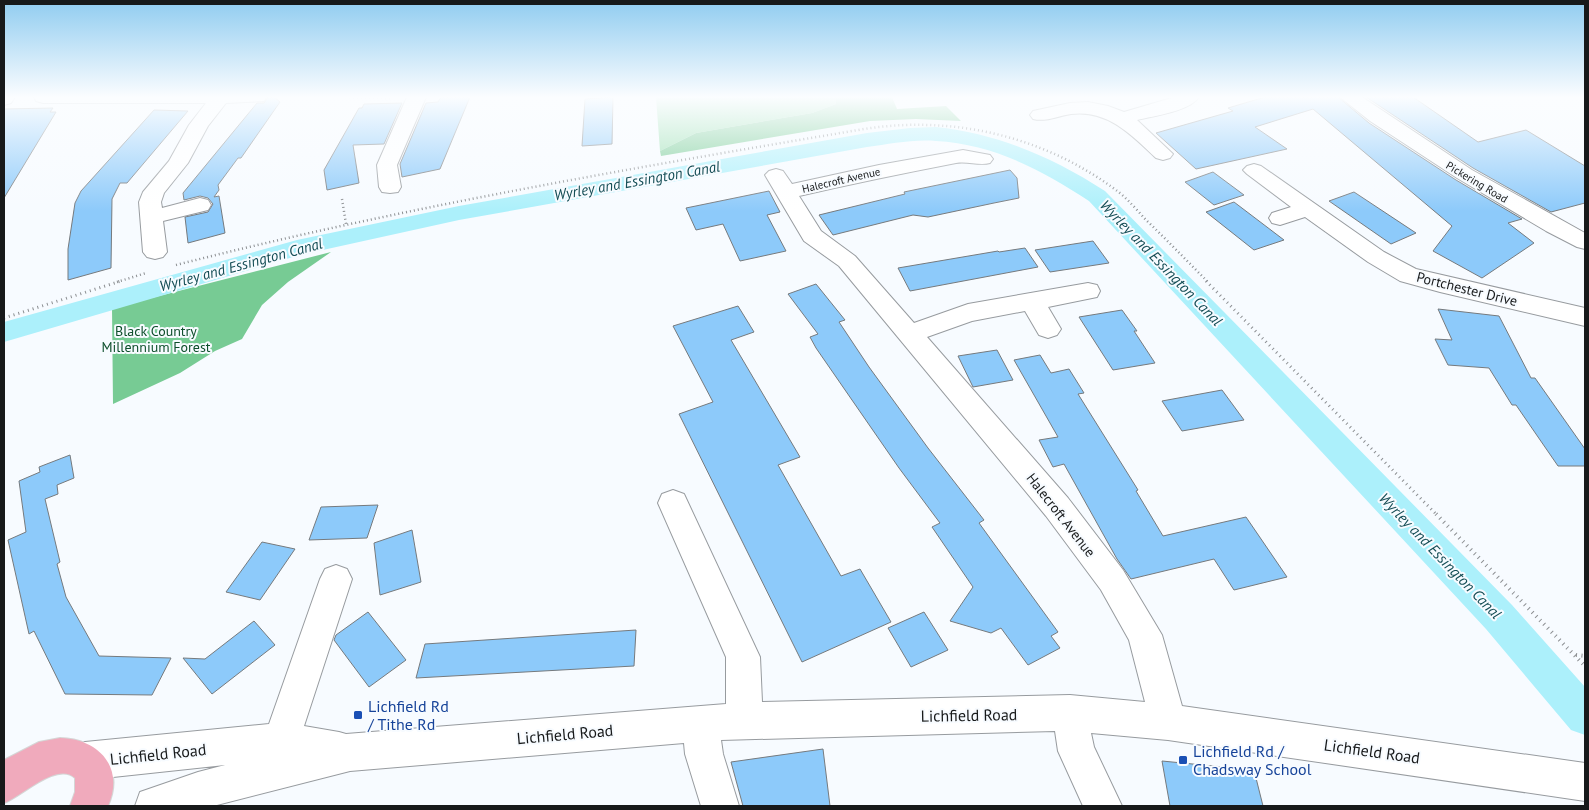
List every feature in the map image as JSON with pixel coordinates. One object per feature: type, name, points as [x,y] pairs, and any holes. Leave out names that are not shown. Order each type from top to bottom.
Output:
[{"type":"main road","points":[[6,775],[42,760],[58,756],[72,756],[85,761],[93,771],[95,785],[89,806]]},
{"type":"street","points":[[154,252],[150,202],[154,192],[178,163],[194,135]]},
{"type":"street","points":[[390,187],[387,165],[401,135]]},
{"type":"street","points":[[1142,135],[1163,154]]},
{"type":"street","name":"Pickering Road","points":[[1404,135],[1444,162],[1528,213],[1585,242]]},
{"type":"street","name":"Halecroft Avenue","points":[[983,159],[963,156],[879,171],[781,184],[812,236],[847,261],[1057,507],[1112,580],[1144,635],[1168,722]]},
{"type":"street","name":"Portchester Drive","points":[[1254,170],[1376,257],[1408,274],[1440,284],[1585,318]]},
{"type":"street","points":[[152,217],[200,205]]},
{"type":"street","points":[[1280,218],[1308,208]]},
{"type":"street","points":[[910,334],[968,313],[1088,291]]},
{"type":"street","points":[[1033,302],[1048,329]]},
{"type":"street","points":[[673,503],[743,657],[744,720]]},
{"type":"street","points":[[281,741],[336,579]]},
{"type":"street","points":[[1070,713],[1076,751],[1103,806]]},
{"type":"street","name":"Lichfield Road","points":[[154,806],[198,791],[350,752],[744,720],[1070,713],[1168,722],[1580,781]]},
{"type":"street","points":[[700,723],[704,754],[720,806]]},
{"type":"street","name":"Lichfield Road","points":[[85,761],[281,741],[350,752]]},
{"type":"path","points":[[342,199],[346,224]]},
{"type":"path","points":[[1575,655],[1585,656]]},
{"type":"green space","points":[[659,135],[692,135],[660,151]]},
{"type":"green space","points":[[692,135],[788,135],[661,156],[660,151]]},
{"type":"green space","name":"Black Country Millennium Forest","points":[[331,252],[288,282],[262,305],[242,339],[215,351],[180,373],[113,404],[112,308]]},
{"type":"building","points":[[4,135],[42,135],[4,198]]},
{"type":"building","points":[[132,135],[168,135],[127,183],[120,183],[112,199],[111,268],[68,280],[68,249],[75,203],[81,191]]},
{"type":"building","points":[[231,135],[257,135],[241,158],[238,158],[218,185],[219,190],[214,197],[219,196],[225,233],[188,243],[185,217],[208,212],[213,204],[208,198],[200,196],[184,200],[183,193]]},
{"type":"building","points":[[344,135],[388,135],[384,144],[353,145],[359,183],[327,190],[324,170]]},
{"type":"building","points":[[412,135],[454,135],[440,169],[402,177],[400,164]]},
{"type":"building","points":[[583,135],[612,135],[612,144],[582,146]]},
{"type":"building","points":[[1158,135],[1266,135],[1287,149],[1196,169]]},
{"type":"building","points":[[1344,135],[1387,135],[1456,180],[1522,219],[1508,223],[1534,243],[1482,278],[1433,251],[1452,226]]},
{"type":"building","points":[[1423,135],[1468,135],[1478,142],[1507,135],[1534,135],[1585,166],[1585,203],[1551,212],[1473,168]]},
{"type":"building","points":[[1010,170],[1017,178],[1019,198],[928,217],[913,215],[833,235],[819,215],[905,194],[904,192]]},
{"type":"building","points":[[1213,172],[1244,195],[1214,205],[1185,182]]},
{"type":"building","points":[[769,191],[780,212],[767,215],[786,251],[740,261],[723,224],[696,230],[686,208]]},
{"type":"building","points":[[1354,192],[1416,233],[1391,244],[1329,201]]},
{"type":"building","points":[[1234,202],[1284,240],[1254,250],[1206,212]]},
{"type":"building","points":[[1093,241],[1109,263],[1050,272],[1035,250]]},
{"type":"building","points":[[1025,248],[1038,267],[910,291],[898,268],[998,251]]},
{"type":"building","points":[[816,284],[845,320],[839,322],[869,367],[928,448],[984,520],[979,523],[1058,632],[1051,636],[1060,648],[1028,665],[1001,628],[991,633],[950,621],[973,587],[932,527],[940,523],[899,468],[816,348],[810,337],[818,334],[788,294]]},
{"type":"building","points":[[738,306],[754,332],[731,340],[800,457],[778,465],[841,576],[860,569],[891,622],[802,662],[679,414],[713,402],[673,326]]},
{"type":"building","points":[[1438,309],[1499,316],[1531,378],[1535,378],[1585,449],[1585,466],[1558,466],[1516,405],[1512,405],[1489,368],[1448,365],[1435,339],[1452,340]]},
{"type":"building","points":[[1122,310],[1137,331],[1134,331],[1155,363],[1113,370],[1079,317]]},
{"type":"building","points":[[997,350],[1013,380],[973,387],[958,356]]},
{"type":"building","points":[[1040,355],[1051,373],[1069,369],[1084,393],[1078,394],[1138,490],[1136,491],[1163,536],[1246,517],[1287,577],[1234,590],[1214,559],[1131,579],[1117,559],[1064,464],[1053,467],[1039,440],[1058,437],[1014,360]]},
{"type":"building","points":[[1222,390],[1244,420],[1182,431],[1162,401]]},
{"type":"building","points":[[70,455],[74,478],[57,485],[58,494],[45,499],[60,562],[57,564],[66,597],[99,656],[171,658],[152,695],[65,694],[34,631],[29,634],[8,540],[26,532],[19,481],[40,472],[39,467]]},
{"type":"building","points":[[378,505],[367,538],[309,540],[321,507]]},
{"type":"building","points":[[412,530],[421,582],[380,595],[374,543]]},
{"type":"building","points":[[262,542],[295,549],[260,600],[226,592]]},
{"type":"building","points":[[368,612],[406,660],[369,687],[334,640],[336,635]]},
{"type":"building","points":[[924,612],[948,650],[911,667],[888,628]]},
{"type":"building","points":[[254,621],[275,645],[212,694],[183,658],[205,659]]},
{"type":"building","points":[[636,630],[634,666],[416,678],[425,644]]},
{"type":"building","points":[[823,749],[830,806],[743,806],[731,762]]},
{"type":"building","points":[[1162,761],[1254,770],[1263,806],[1170,806]]},
{"type":"waterway","name":"Wyrley and Essington Canal","points":[[4,332],[297,248],[459,213],[867,140],[917,135]]},
{"type":"waterway","name":"Wyrley and Essington Canal","points":[[945,135],[980,140],[1021,154],[1060,173],[1097,196],[1499,617],[1585,716]]},
{"type":"place","name":"Lichfield Rd / Tithe Rd","points":[[358,715]]},
{"type":"place","name":"Lichfield Rd / Chadsway School","points":[[1183,760]]}]
